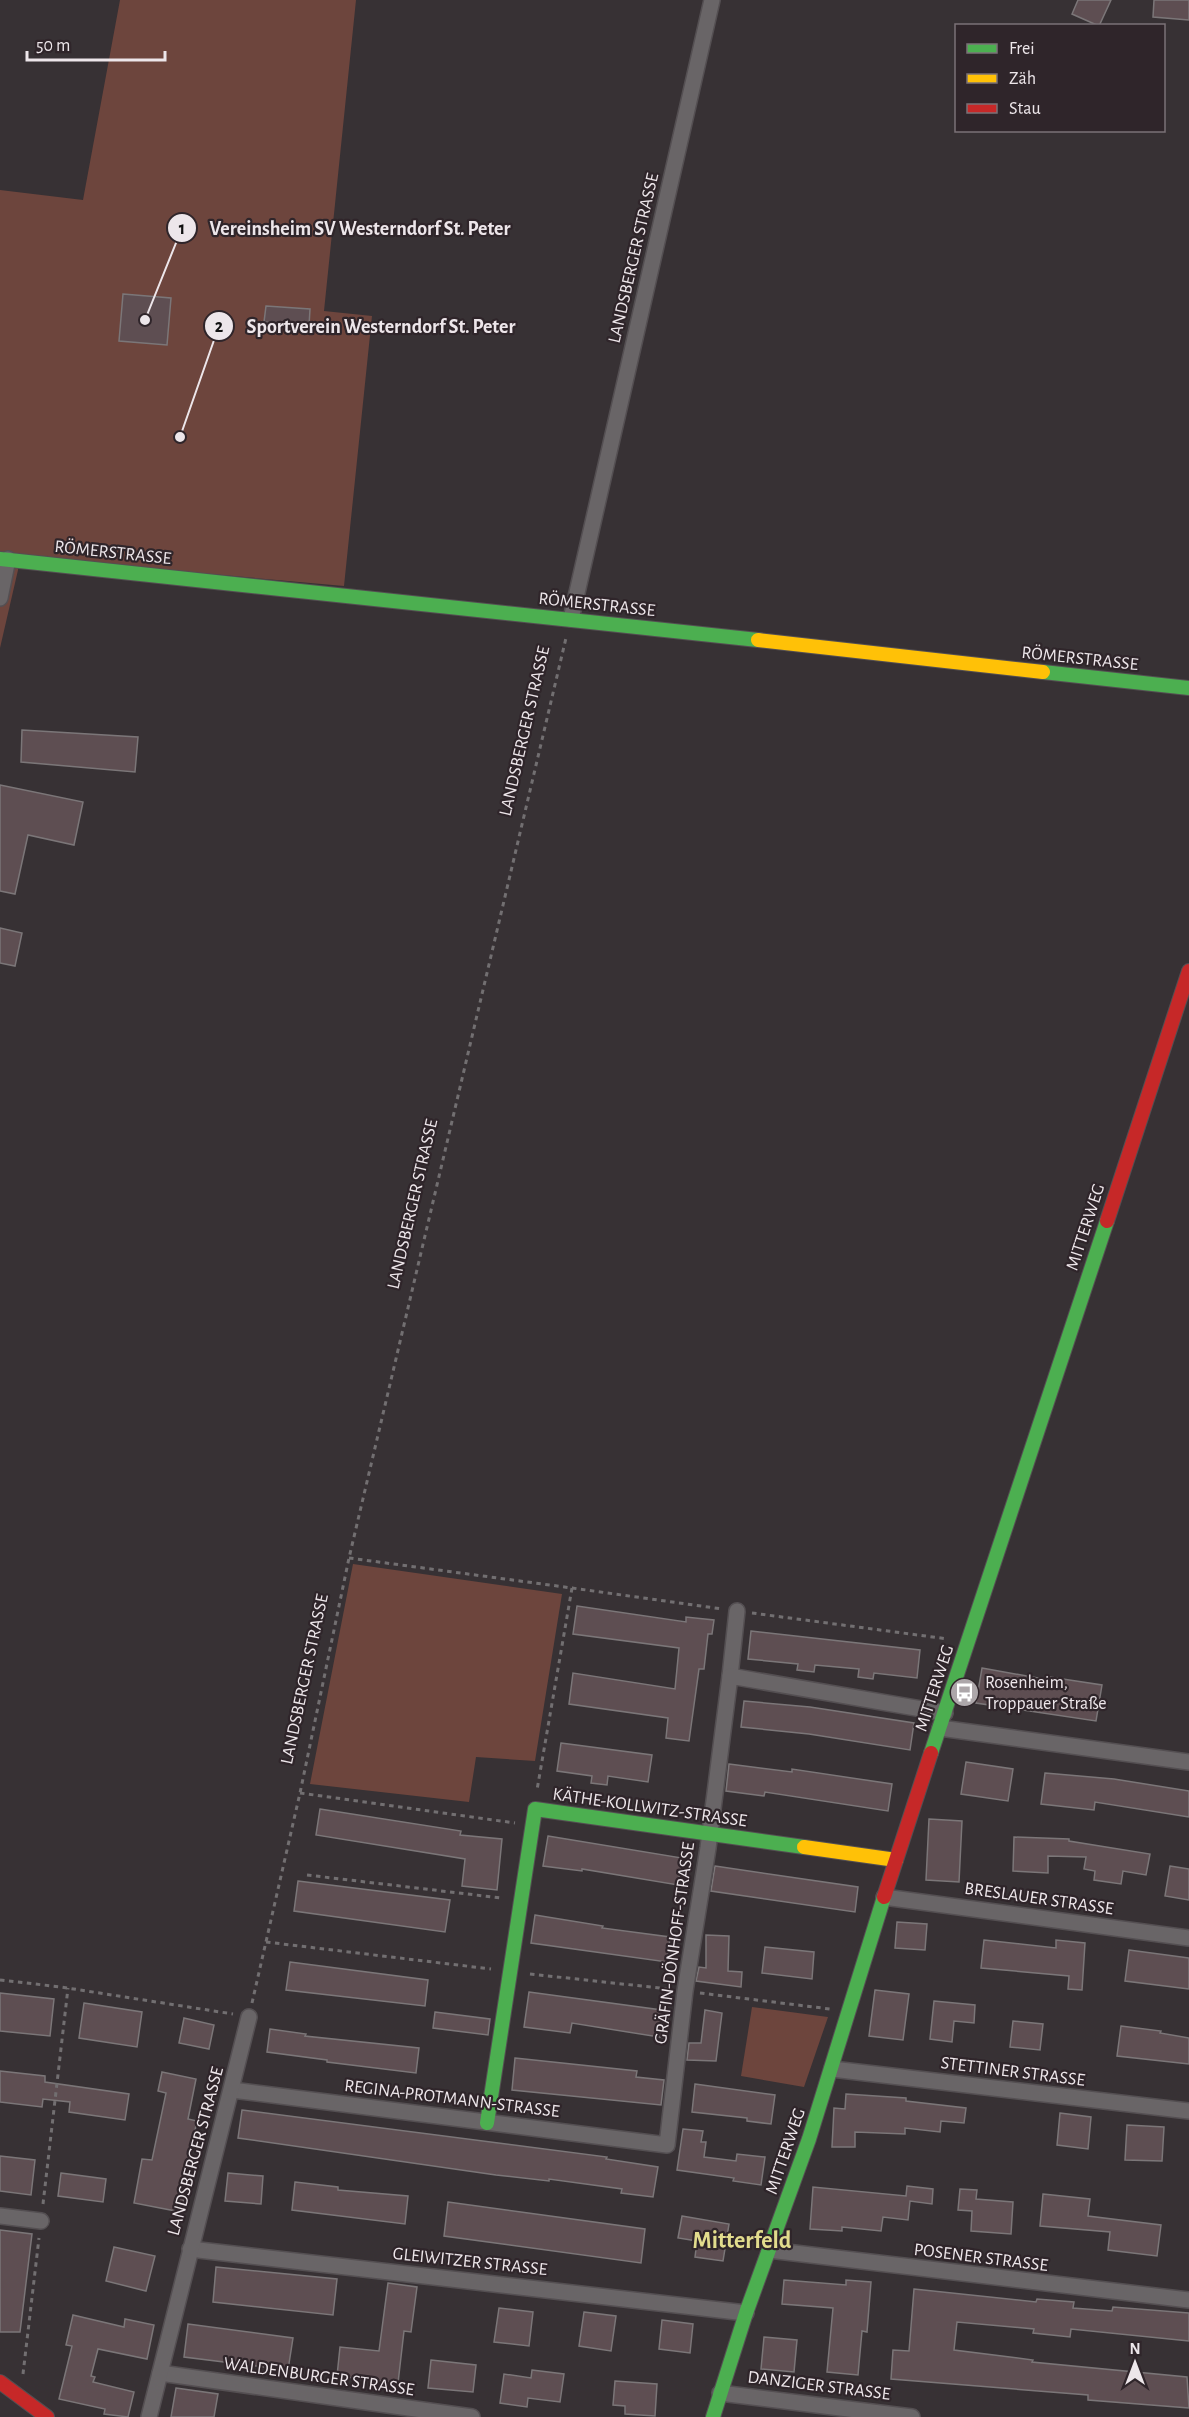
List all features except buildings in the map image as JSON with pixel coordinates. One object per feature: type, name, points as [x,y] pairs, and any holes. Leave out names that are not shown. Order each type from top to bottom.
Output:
[{"type":"street","name":"LANDSBERGER STRASSE","points":[[571,619],[712,0]]},
{"type":"street","name":"RÖMERSTRASSE","points":[[4,559],[1189,688]]},
{"type":"street","points":[[0,598],[4,559]]},
{"type":"street","name":"MITTERWEG","points":[[713,2417],[746,2313],[832,2069],[896,1860],[1189,971]]},
{"type":"street","name":"GRÄFIN-DÖNHOFF-STRASSE","points":[[667,2145],[685,1991],[710,1833],[737,1611]]},
{"type":"street","points":[[730,1676],[945,1713]]},
{"type":"street","points":[[940,1728],[1189,1762]]},
{"type":"street","name":"KÄTHE-KOLLWITZ-STRASSE","points":[[532,1825],[535,1809],[896,1860]]},
{"type":"street","points":[[487,2123],[532,1825]]},
{"type":"street","name":"BRESLAUER STRASSE","points":[[884,1897],[1189,1938]]},
{"type":"street","name":"LANDSBERGER STRASSE","points":[[149,2417],[249,2017]]},
{"type":"street","name":"STETTINER STRASSE","points":[[832,2069],[1189,2111]]},
{"type":"street","name":"REGINA-PROTMANN-STRASSE","points":[[232,2090],[667,2145]]},
{"type":"street","points":[[0,2216],[41,2221]]},
{"type":"street","name":"GLEIWITZER STRASSE","points":[[190,2249],[746,2313]]},
{"type":"street","name":"POSENER STRASSE","points":[[769,2250],[1189,2300]]},
{"type":"street","name":"WALDENBURGER STRASSE","points":[[160,2373],[472,2417]]},
{"type":"street","points":[[0,2382],[46,2417]]},
{"type":"street","name":"DANZIGER STRASSE","points":[[720,2393],[912,2417]]},
{"type":"path","name":"LANDSBERGER STRASSE","points":[[249,2017],[300,1793],[349,1558],[571,619]]},
{"type":"path","points":[[349,1558],[949,1639],[966,1645]]},
{"type":"path","points":[[539,1773],[572,1588]]},
{"type":"path","points":[[300,1793],[532,1825]]},
{"type":"path","points":[[307,1875],[521,1900]]},
{"type":"path","points":[[266,1942],[685,1991],[849,2013]]},
{"type":"path","points":[[0,1980],[68,1988],[249,2017]]},
{"type":"path","points":[[20,2397],[68,1988]]},
{"type":"shaded area","points":[[120,0],[356,0],[324,311],[372,316],[344,586],[21,557],[0,648],[0,190],[83,200]]},
{"type":"shaded area","points":[[353,1564],[562,1594],[535,1761],[476,1757],[469,1802],[310,1784]]},
{"type":"shaded area","points":[[752,2007],[828,2017],[804,2087],[741,2076]]},
{"type":"traffic: fast","points":[[0,559],[758,640]]},
{"type":"traffic: fast","points":[[1043,672],[1189,688]]},
{"type":"traffic: fast","points":[[931,1753],[1107,1221]]},
{"type":"traffic: fast","points":[[487,2123],[535,1809],[804,1847]]},
{"type":"traffic: fast","points":[[713,2417],[746,2313],[809,2139],[884,1897]]},
{"type":"traffic: slow","points":[[758,640],[1043,672]]},
{"type":"traffic: slow","points":[[804,1847],[896,1860]]},
{"type":"traffic: jam","points":[[1107,1221],[1189,971]]},
{"type":"traffic: jam","points":[[884,1897],[931,1753]]},
{"type":"traffic: jam","points":[[0,2382],[47,2417]]},
{"type":"place","name":"Vereinsheim SV Westerndorf St. Peter","points":[[145,320]]},
{"type":"place","name":"Sportverein Westerndorf St. Peter","points":[[180,437]]},
{"type":"place","name":"Rosenheim, Troppauer Straße","points":[[964,1692]]},
{"type":"district","name":"Mitterfeld","points":[[742,2240]]}]
